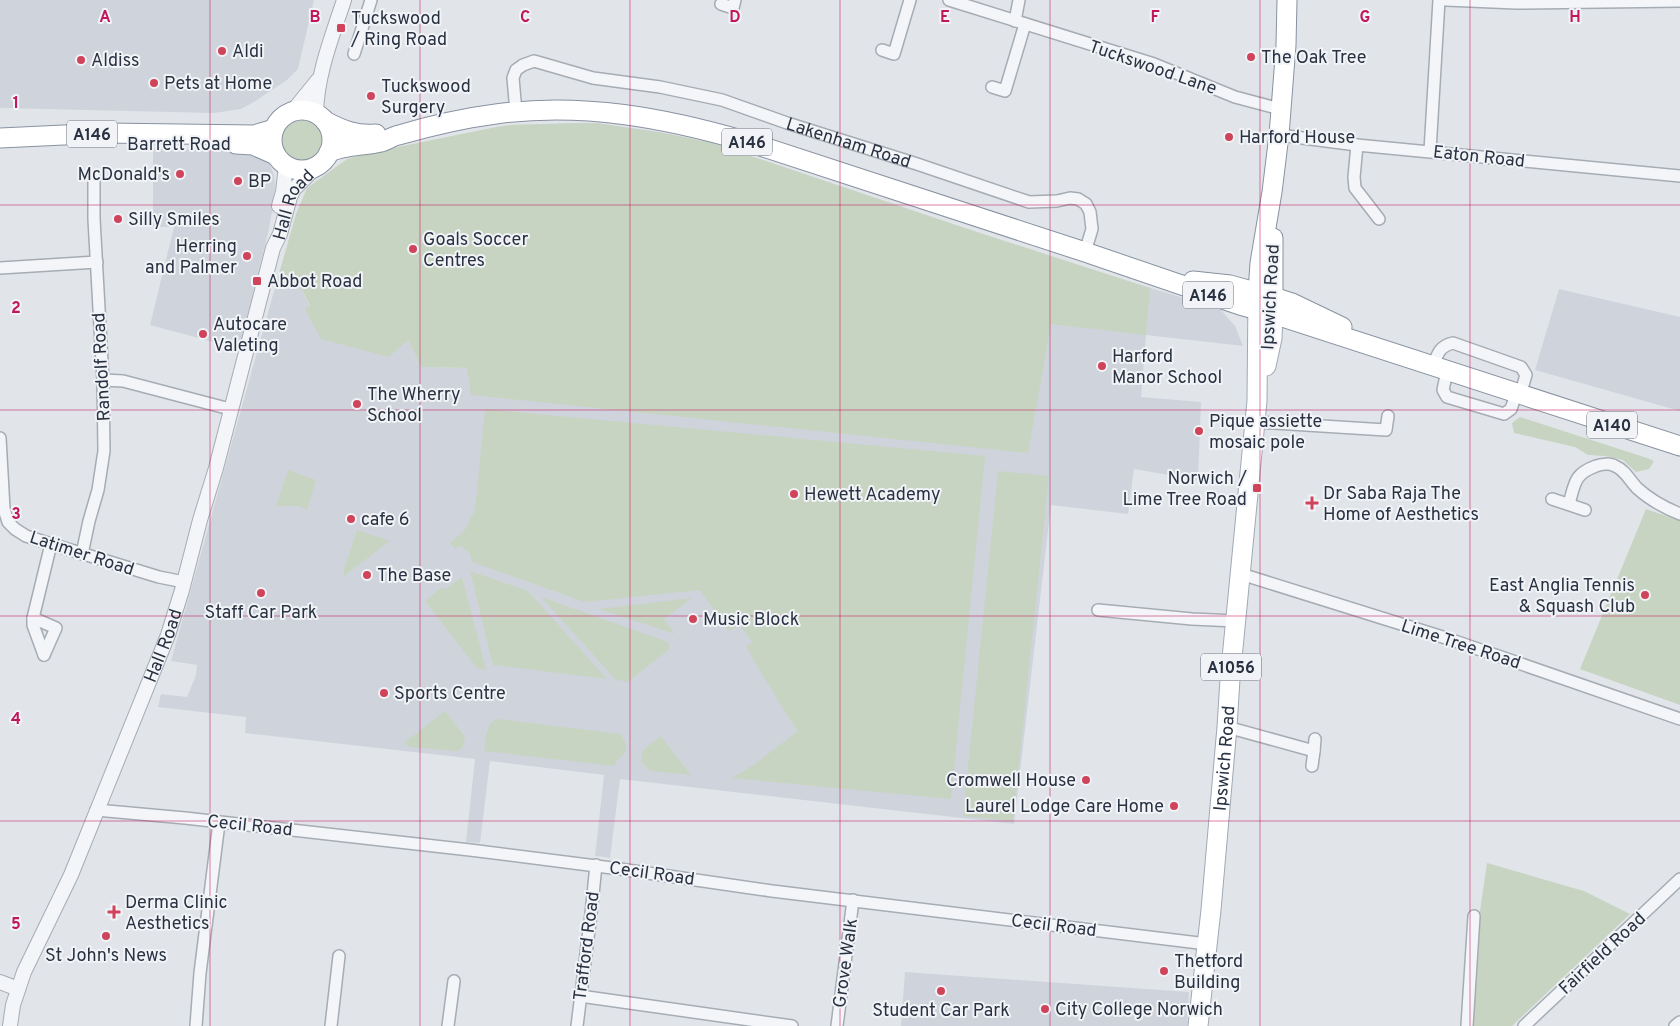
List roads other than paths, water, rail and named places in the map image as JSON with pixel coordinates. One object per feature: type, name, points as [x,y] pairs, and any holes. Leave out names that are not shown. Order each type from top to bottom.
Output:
[{"type":"main road","name":"Ipswich Road","points":[[1198,1026],[1256,422],[1266,304],[1260,264],[1279,135],[1286,45],[1287,0]]},
{"type":"main road","name":"Lakenham Road","points":[[324,159],[339,148],[382,142],[398,135],[470,118],[558,109],[634,116],[703,129],[1085,252],[1159,278],[1230,285],[1266,304]]},
{"type":"main road","name":"A146","points":[[292,112],[302,110],[320,117]]},
{"type":"main road","name":"Hall Road","points":[[292,112],[281,119],[274,129],[272,142],[281,160],[296,169],[307,169],[324,159],[332,143],[331,135],[320,117]]},
{"type":"main road","name":"Lakenham Road","points":[[320,117],[341,130],[354,134],[383,133],[398,135]]},
{"type":"main road","name":"Barrett Road","points":[[0,138],[106,133],[254,135],[274,129]]},
{"type":"main road","name":"Barrett Road","points":[[19,138],[111,144],[253,145],[281,160]]},
{"type":"main road","name":"A140","points":[[1266,304],[1292,303],[1396,354],[1680,446]]},
{"type":"street","name":"Hall Road","points":[[320,117],[316,96],[344,0]]},
{"type":"street","points":[[354,54],[371,0]]},
{"type":"street","points":[[894,54],[910,0]]},
{"type":"street","name":"Tuckswood Lane","points":[[949,0],[1154,64],[1235,97],[1280,109]]},
{"type":"street","points":[[992,87],[1011,93],[1020,23],[1019,0]]},
{"type":"street","points":[[1430,152],[1438,0]]},
{"type":"street","points":[[1446,0],[1516,3],[1680,1]]},
{"type":"street","points":[[720,4],[734,4],[745,12]]},
{"type":"street","points":[[882,50],[906,57]]},
{"type":"street","name":"Lakenham Road","points":[[516,112],[513,78],[516,70],[523,64],[534,62],[592,78],[722,100],[1029,202],[1057,201],[1070,198],[1078,200],[1086,204],[1090,212],[1092,229],[1085,252]]},
{"type":"street","name":"Hall Road","points":[[292,112],[320,78]]},
{"type":"street","name":"Eaton Road","points":[[1279,135],[1357,145],[1680,176]]},
{"type":"street","points":[[1357,145],[1354,188],[1379,219]]},
{"type":"street","name":"Hall Road","points":[[10,1026],[13,1005],[24,972],[72,875],[96,810],[168,635],[184,582],[273,248],[280,234],[290,197],[294,189],[324,159]]},
{"type":"street","name":"Hall Road","points":[[273,248],[273,232],[283,192],[281,160]]},
{"type":"street","name":"Randolf Road","points":[[82,554],[99,482],[104,451],[94,219],[94,177]]},
{"type":"street","points":[[0,268],[97,262]]},
{"type":"street","points":[[1440,369],[1438,350],[1445,344],[1452,343],[1521,367],[1526,376],[1518,395]]},
{"type":"street","points":[[102,380],[123,381],[230,409]]},
{"type":"street","points":[[1256,422],[1386,430],[1388,416]]},
{"type":"street","name":"Latimer Road","points":[[0,438],[4,509],[8,522],[15,529],[26,536],[82,554],[159,577],[184,582]]},
{"type":"street","points":[[1569,504],[1576,480],[1584,470],[1601,464],[1614,466],[1624,472],[1643,492],[1655,501],[1680,514]]},
{"type":"street","points":[[1552,499],[1585,510]]},
{"type":"street","points":[[33,618],[51,544]]},
{"type":"street","name":"Lime Tree Road","points":[[1241,574],[1449,639],[1680,719]]},
{"type":"street","points":[[1098,610],[1236,621]]},
{"type":"street","points":[[1227,726],[1314,751]]},
{"type":"street","points":[[1312,766],[1315,739]]},
{"type":"street","name":"Cecil Road","points":[[96,810],[185,818],[596,865],[772,891],[1207,944]]},
{"type":"street","points":[[196,1026],[200,973],[219,822]]},
{"type":"street","name":"Trafford Road","points":[[577,1026],[596,865]]},
{"type":"street","name":"Fairfield Road","points":[[1524,1026],[1680,879]]},
{"type":"street","name":"Grove Walk","points":[[837,1026],[854,900]]},
{"type":"street","points":[[1467,1026],[1474,916]]},
{"type":"street","points":[[331,1026],[339,956]]},
{"type":"street","points":[[448,1026],[454,981]]},
{"type":"street","points":[[0,982],[18,989]]},
{"type":"street","points":[[580,996],[714,1021],[792,1026]]},
{"type":"street","points":[[1675,1026],[1680,1022]]},
{"type":"place","name":"Tuckswood / Ring Road","points":[[341,28]]},
{"type":"place","name":"Aldi","points":[[222,51]]},
{"type":"place","name":"The Oak Tree","points":[[1251,57]]},
{"type":"place","name":"Aldiss","points":[[81,60]]},
{"type":"place","name":"Pets at Home","points":[[154,83]]},
{"type":"place","name":"Tuckswood Surgery","points":[[371,96]]},
{"type":"place","name":"Harford House","points":[[1229,137]]},
{"type":"place","name":"McDonald's","points":[[180,174]]},
{"type":"place","name":"BP","points":[[238,181]]},
{"type":"place","name":"Silly Smiles","points":[[118,219]]},
{"type":"place","name":"Goals Soccer Centres","points":[[413,249]]},
{"type":"place","name":"Herring and Palmer","points":[[247,256]]},
{"type":"place","name":"Abbot Road","points":[[257,281]]},
{"type":"place","name":"Autocare Valeting","points":[[203,334]]},
{"type":"place","name":"Harford Manor School","points":[[1102,366]]},
{"type":"place","name":"The Wherry School","points":[[357,404]]},
{"type":"place","name":"Pique assiette mosaic pole","points":[[1199,431]]},
{"type":"place","name":"Norwich / Lime Tree Road","points":[[1257,488]]},
{"type":"place","name":"Hewett Academy","points":[[794,494]]},
{"type":"place","name":"Dr Saba Raja The Home of Aesthetics","points":[[1312,503]]},
{"type":"place","name":"cafe 6","points":[[351,519]]},
{"type":"place","name":"The Base","points":[[367,575]]},
{"type":"place","name":"Staff Car Park","points":[[261,593]]},
{"type":"place","name":"East Anglia Tennis & Squash Club","points":[[1645,595]]},
{"type":"place","name":"Music Block","points":[[693,619]]},
{"type":"place","name":"Sports Centre","points":[[384,693]]},
{"type":"place","name":"Cromwell House","points":[[1086,780]]},
{"type":"place","name":"Laurel Lodge Care Home","points":[[1174,806]]},
{"type":"place","name":"Derma Clinic Aesthetics","points":[[114,912]]},
{"type":"place","name":"St John's News","points":[[106,936]]},
{"type":"place","name":"Thetford Building","points":[[1164,971]]},
{"type":"place","name":"Student Car Park","points":[[941,991]]},
{"type":"place","name":"City College Norwich","points":[[1045,1009]]}]
